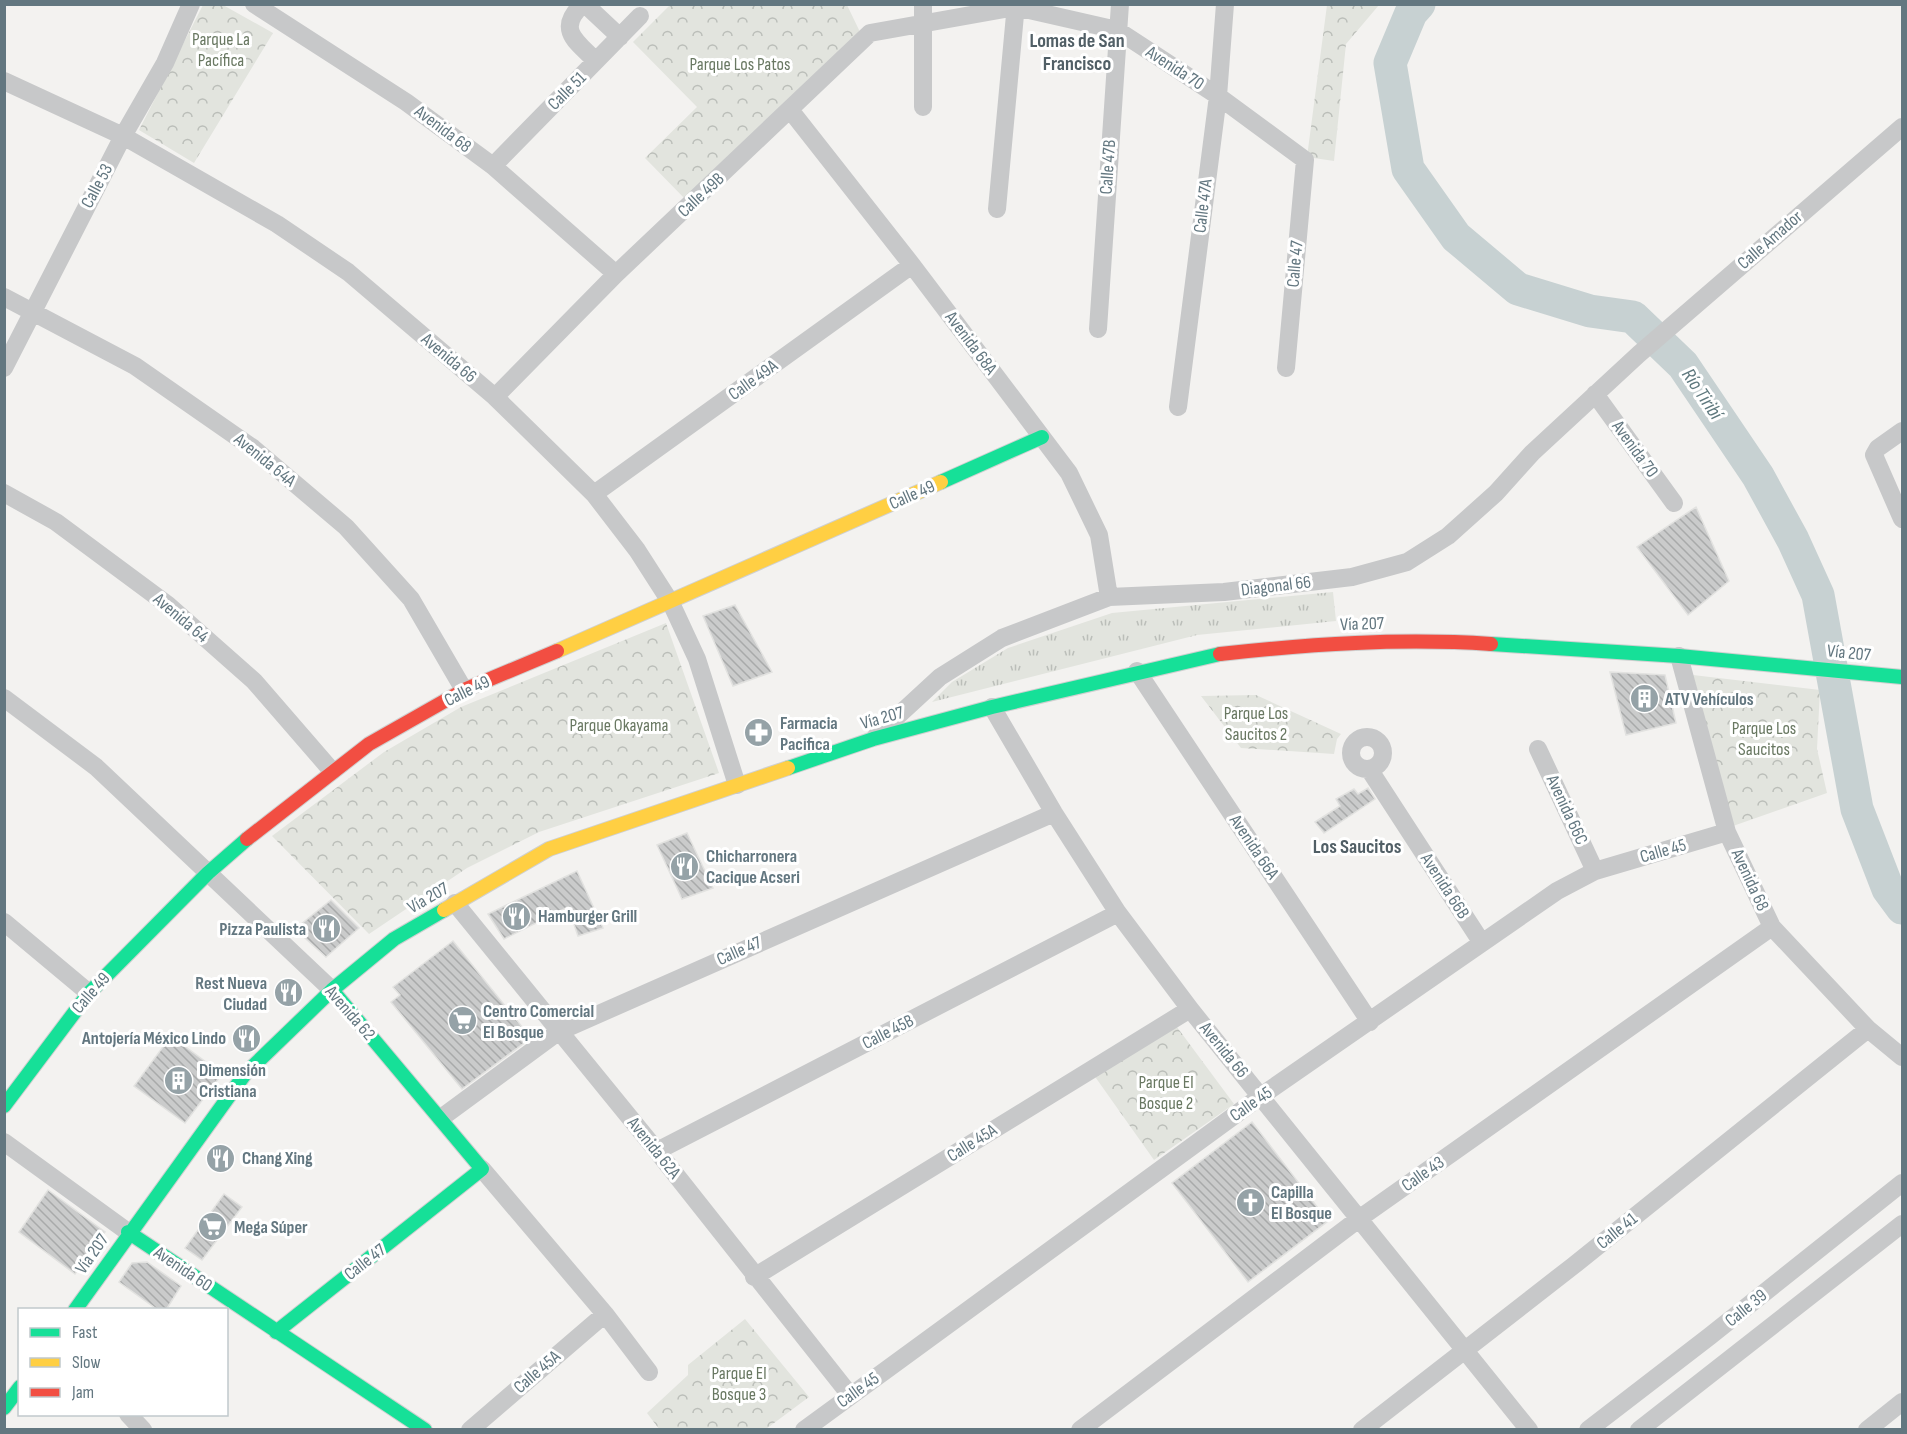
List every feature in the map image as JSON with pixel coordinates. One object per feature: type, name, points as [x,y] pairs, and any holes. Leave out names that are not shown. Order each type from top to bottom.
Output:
[{"type":"street","name":"Calle 53","points":[[4,368],[123,136],[165,63],[191,4]]},
{"type":"street","name":"Avenida 68","points":[[254,4],[406,102],[493,166],[616,274]]},
{"type":"street","points":[[914,4],[923,13],[923,107]]},
{"type":"street","name":"Calle 47B","points":[[1098,329],[1120,4]]},
{"type":"street","name":"Calle 47A","points":[[1178,407],[1218,96],[1225,4]]},
{"type":"street","points":[[596,61],[572,38],[569,27],[575,12],[581,6],[588,7],[620,37]]},
{"type":"street","points":[[997,209],[1016,6]]},
{"type":"street","name":"Avenida 70","points":[[923,13],[1016,6],[1117,30],[1218,96],[1305,160]]},
{"type":"street","name":"Calle 49B","points":[[495,397],[616,274],[791,111],[870,33],[923,13]]},
{"type":"street","name":"Calle 51","points":[[493,166],[640,16]]},
{"type":"street","name":"Avenida 66","points":[[4,81],[123,136],[277,224],[348,272],[495,397],[594,494],[637,550],[670,603],[697,659],[737,785]]},
{"type":"street","name":"Avenida 68A","points":[[791,111],[912,265],[1069,473],[1099,535],[1109,597]]},
{"type":"street","name":"Calle Amador","points":[[1639,354],[1902,127]]},
{"type":"street","name":"Calle 47","points":[[1286,368],[1305,160]]},
{"type":"street","name":"Calle 49A","points":[[594,494],[912,265]]},
{"type":"street","name":"Avenida 64A","points":[[4,297],[135,366],[253,448],[346,527],[411,599],[464,690]]},
{"type":"street","name":"Diagonal 66","points":[[873,739],[940,676],[1002,638],[1109,597],[1224,592],[1352,577],[1407,562],[1448,536],[1496,494],[1532,453],[1639,354]]},
{"type":"street","name":"Avenida 70","points":[[1595,394],[1674,503]]},
{"type":"street","points":[[1902,431],[1878,448],[1874,455],[1902,519]]},
{"type":"street","name":"Calle 49","points":[[4,1106],[89,993],[207,873],[269,820],[369,744],[464,690],[670,603],[1042,437]]},
{"type":"street","name":"Avenida 64","points":[[4,493],[56,522],[168,605],[254,681],[332,771]]},
{"type":"street","name":"Vía 207","points":[[76,1308],[245,1074],[332,990],[394,939],[549,849],[873,739],[992,706],[1206,656],[1324,643],[1411,640],[1475,642],[1679,656],[1902,677]]},
{"type":"street","name":"Avenida 68","points":[[1679,656],[1727,832],[1772,927],[1868,1029],[1902,1057]]},
{"type":"street","name":"Avenida 66A","points":[[1137,671],[1370,1022]]},
{"type":"street","name":"Avenida 62","points":[[4,698],[96,767],[332,990],[605,1314],[650,1372]]},
{"type":"street","name":"Avenida 66","points":[[992,706],[1054,813],[1118,913],[1190,1009],[1529,1430]]},
{"type":"street","name":"Avenida 66C","points":[[1538,749],[1595,871]]},
{"type":"street","name":"Avenida 66B","points":[[1369,769],[1482,943]]},
{"type":"street","name":"Calle 47","points":[[441,1118],[558,1032],[1054,813]]},
{"type":"street","name":"Calle 45","points":[[804,1430],[1262,1096],[1557,891],[1595,871],[1727,832]]},
{"type":"street","name":"Avenida 62A","points":[[455,903],[657,1151],[850,1395]]},
{"type":"street","name":"Calle 45B","points":[[657,1151],[1118,913]]},
{"type":"street","points":[[4,922],[89,993]]},
{"type":"street","name":"Calle 43","points":[[1080,1430],[1360,1218],[1772,927]]},
{"type":"street","name":"Calle 45A","points":[[754,1276],[1190,1009]]},
{"type":"street","name":"Calle 41","points":[[1362,1430],[1464,1352],[1868,1029]]},
{"type":"street","name":"Avenida 60","points":[[4,1142],[129,1232],[425,1430]]},
{"type":"street","name":"Calle 47","points":[[276,1332],[482,1169]]},
{"type":"street","name":"Calle 39","points":[[1588,1430],[1902,1183]]},
{"type":"street","name":"Calle 39","points":[[1639,1430],[1902,1224]]},
{"type":"street","name":"Calle 45A","points":[[470,1430],[605,1314]]},
{"type":"street","points":[[4,1408],[18,1390]]},
{"type":"street","points":[[1867,1430],[1902,1402]]},
{"type":"street","points":[[130,1416],[143,1430]]},
{"type":"green space","name":"Parque Los Patos","points":[[671,4],[847,5],[860,32],[686,200],[645,158],[697,107],[633,42]]},
{"type":"green space","name":"Parque La Pacífica","points":[[203,5],[223,5],[273,33],[194,163],[139,130]]},
{"type":"green space","points":[[1327,5],[1379,5],[1346,44],[1334,161],[1307,157]]},
{"type":"green space","points":[[1333,592],[1336,621],[1197,635],[932,702],[952,682],[1008,648],[1112,613]]},
{"type":"green space","name":"Parque Okayama","points":[[666,623],[719,773],[539,832],[467,868],[369,934],[272,836],[384,752],[461,707]]},
{"type":"green space","name":"Parque Los Saucitos","points":[[1693,675],[1820,690],[1817,749],[1827,793],[1733,826]]},
{"type":"green space","name":"Parque Los Saucitos 2","points":[[1256,695],[1341,734],[1337,739],[1334,754],[1241,748],[1201,696]]},
{"type":"green space","name":"Parque El Bosque 2","points":[[1171,1019],[1234,1104],[1154,1160],[1091,1071]]},
{"type":"green space","name":"Parque El Bosque 3","points":[[745,1319],[809,1397],[766,1429],[659,1429],[647,1413],[688,1375],[688,1365]]},
{"type":"building","points":[[1696,507],[1729,581],[1688,615],[1637,547]]},
{"type":"building","points":[[735,605],[772,672],[733,686],[703,616]]},
{"type":"building","name":"ATV Vehículos","points":[[1610,672],[1665,675],[1676,723],[1626,735]]},
{"type":"building","points":[[1368,788],[1375,799],[1324,833],[1315,822],[1340,806],[1336,799],[1354,789],[1358,794]]},
{"type":"building","name":"Chicharronera Cacique Acseri","points":[[687,833],[713,888],[682,899],[657,845]]},
{"type":"building","points":[[577,871],[603,928],[578,936],[568,907],[504,939],[488,914]]},
{"type":"building","name":"Pizza Paulista","points":[[331,900],[359,928],[326,957],[295,929]]},
{"type":"building","name":"Centro Comercial El Bosque","points":[[453,941],[531,1038],[462,1089],[391,1002],[400,995],[393,987]]},
{"type":"building","name":"Dimensión Cristiana","points":[[171,1036],[222,1074],[185,1123],[134,1086]]},
{"type":"building","name":"Capilla El Bosque","points":[[1252,1122],[1328,1221],[1248,1282],[1172,1183]]},
{"type":"building","points":[[48,1190],[105,1232],[75,1274],[19,1232]]},
{"type":"building","name":"Mega Súper","points":[[224,1194],[242,1207],[202,1260],[185,1248]]},
{"type":"building","points":[[147,1262],[181,1286],[167,1308],[155,1308],[119,1282],[132,1263]]},
{"type":"waterway","name":"Río Tiribí","points":[[1419,4],[1411,13],[1390,63],[1408,169],[1456,237],[1518,289],[1590,311],[1633,317],[1683,365],[1758,476],[1793,540],[1818,595],[1857,809],[1888,889],[1902,908]]},
{"type":"traffic: fast","points":[[941,482],[1042,437]]},
{"type":"traffic: fast","points":[[1491,644],[1679,656],[1902,677]]},
{"type":"traffic: fast","points":[[788,768],[873,739],[992,707],[1220,654]]},
{"type":"traffic: fast","points":[[4,1106],[89,993],[208,873],[247,839]]},
{"type":"traffic: fast","points":[[76,1308],[245,1074],[332,990],[394,939],[444,910]]},
{"type":"traffic: fast","points":[[276,1332],[482,1169],[332,990]]},
{"type":"traffic: fast","points":[[128,1232],[425,1430]]},
{"type":"traffic: fast","points":[[4,1408],[18,1390]]},
{"type":"traffic: slow","points":[[557,651],[941,482]]},
{"type":"traffic: slow","points":[[444,910],[549,849],[788,768]]},
{"type":"traffic: jam","points":[[1220,654],[1356,643],[1491,644]]},
{"type":"traffic: jam","points":[[247,839],[369,744],[464,690],[557,651]]},
{"type":"place","name":"ATV Vehículos","points":[[1644,699]]},
{"type":"place","name":"Farmacia Pacifica","points":[[759,733]]},
{"type":"place","name":"Chicharronera Cacique Acseri","points":[[685,866]]},
{"type":"place","name":"Hamburger Grill","points":[[517,916]]},
{"type":"place","name":"Pizza Paulista","points":[[327,929]]},
{"type":"place","name":"Rest Nueva Ciudad","points":[[288,993]]},
{"type":"place","name":"Centro Comercial El Bosque","points":[[462,1021]]},
{"type":"place","name":"Antojería México Lindo","points":[[247,1038]]},
{"type":"place","name":"Dimensión Cristiana","points":[[178,1080]]},
{"type":"place","name":"Chang Xing","points":[[221,1158]]},
{"type":"place","name":"Capilla El Bosque","points":[[1250,1202]]},
{"type":"place","name":"Mega Súper","points":[[213,1227]]},
{"type":"district","name":"Lomas de San Francisco","points":[[1077,52]]},
{"type":"district","name":"Los Saucitos","points":[[1357,847]]}]
